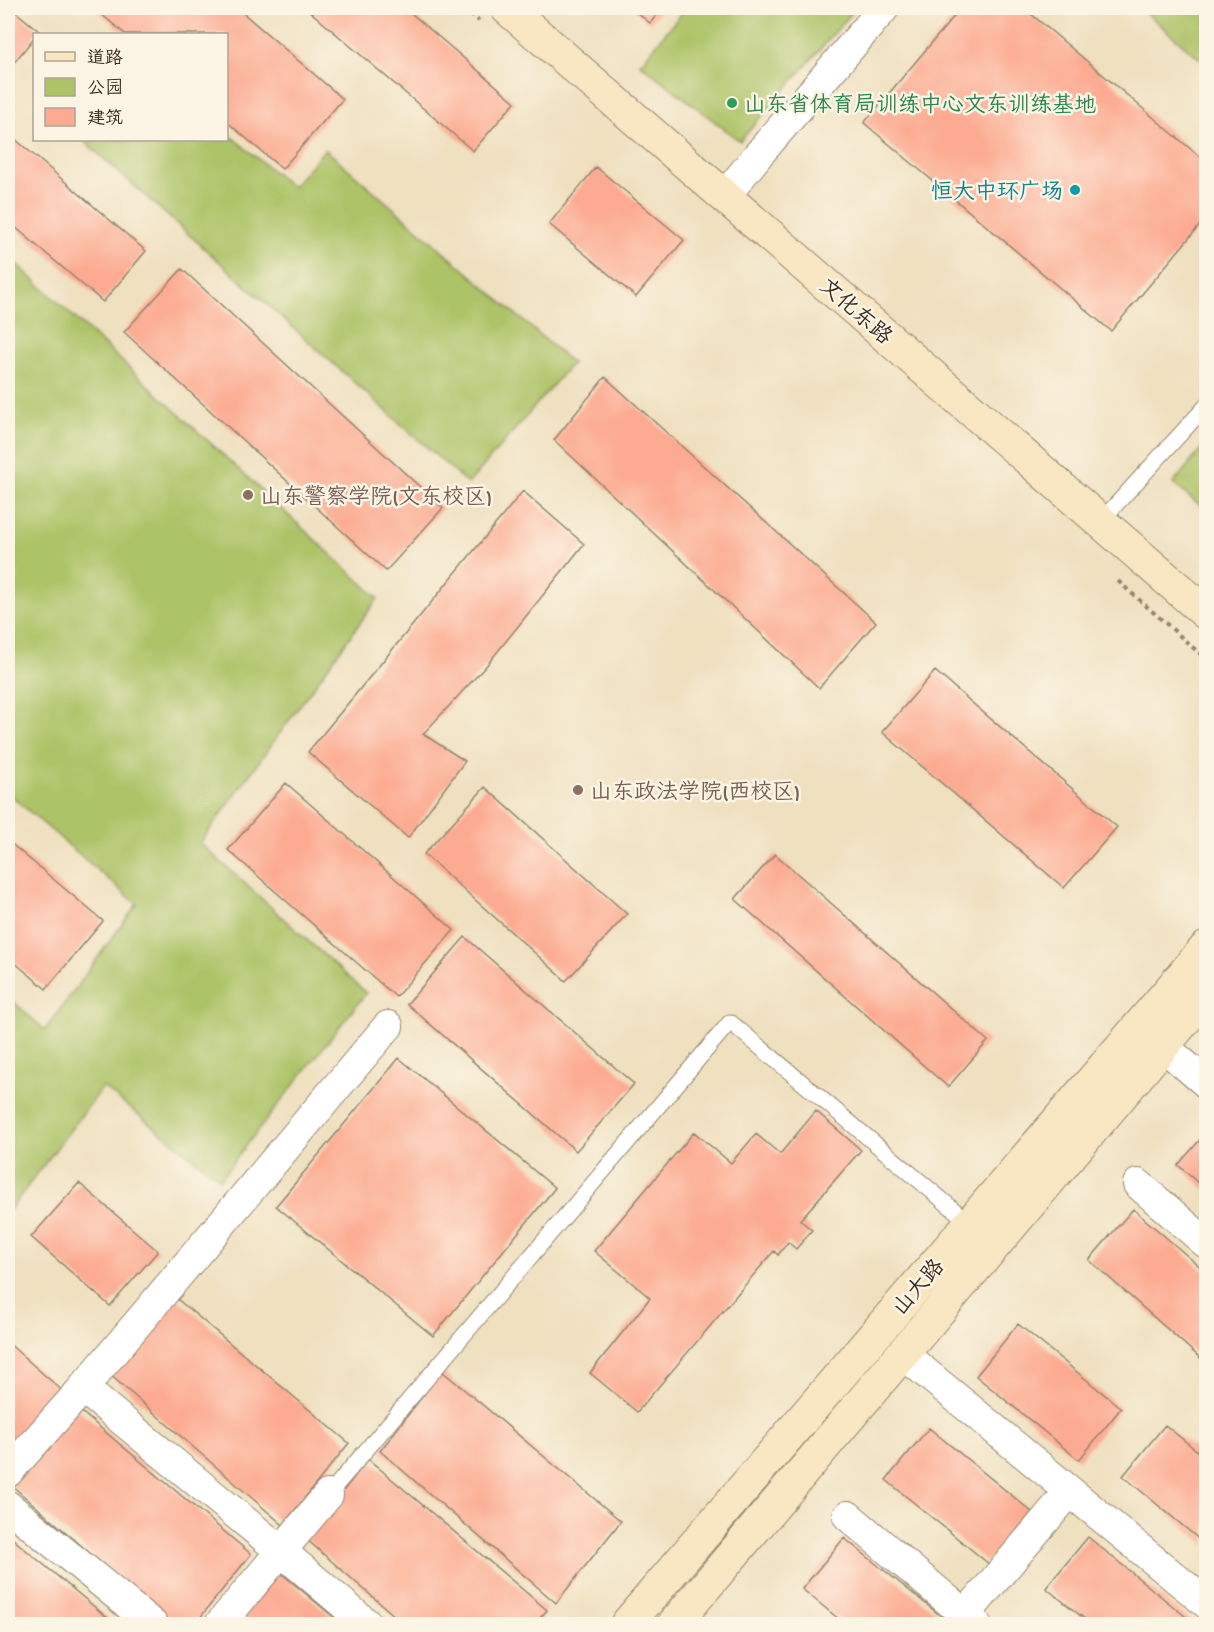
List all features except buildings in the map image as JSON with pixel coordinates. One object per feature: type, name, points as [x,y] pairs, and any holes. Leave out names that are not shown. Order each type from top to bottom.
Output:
[{"type":"main road","name":"文化东路","points":[[507,8],[1206,613]]},
{"type":"main road","name":"山大路","points":[[627,1624],[1206,948]]},
{"type":"main road","name":"山大路","points":[[674,1624],[1206,995]]},
{"type":"street","points":[[725,196],[884,8]]},
{"type":"street","points":[[8,1472],[83,1388],[388,1026]]},
{"type":"street","points":[[1163,1046],[1206,1083]]},
{"type":"street","points":[[1138,1184],[1206,1243]]},
{"type":"street","points":[[903,1354],[1206,1603]]},
{"type":"street","points":[[83,1388],[367,1624]]},
{"type":"street","points":[[848,1516],[971,1620],[1070,1491]]},
{"type":"street","points":[[220,1624],[328,1495]]},
{"type":"street","points":[[8,1506],[152,1624]]},
{"type":"lane","points":[[1100,522],[1206,406]]},
{"type":"lane","points":[[328,1495],[730,1022],[971,1224]]},
{"type":"green space","name":"山东省体育局训练中心文东训练基地","points":[[686,8],[856,8],[740,141],[640,64]]},
{"type":"green space","points":[[1140,8],[1206,8],[1206,64]]},
{"type":"green space","points":[[228,134],[292,187],[325,149],[572,363],[468,484],[84,141],[228,141]]},
{"type":"green space","points":[[8,256],[378,598],[200,843],[366,993],[220,1179],[103,1087],[8,1212],[8,997],[45,1030],[137,904],[8,793]]},
{"type":"green space","points":[[1206,443],[1206,510],[1173,484]]},
{"type":"place","name":"山东省体育局训练中心文东训练基地","points":[[732,103]]},
{"type":"place","name":"恒大中环广场","points":[[1075,190]]},
{"type":"place","name":"山东警察学院(文东校区)","points":[[248,495]]},
{"type":"place","name":"山东政法学院(西校区)","points":[[578,790]]}]
